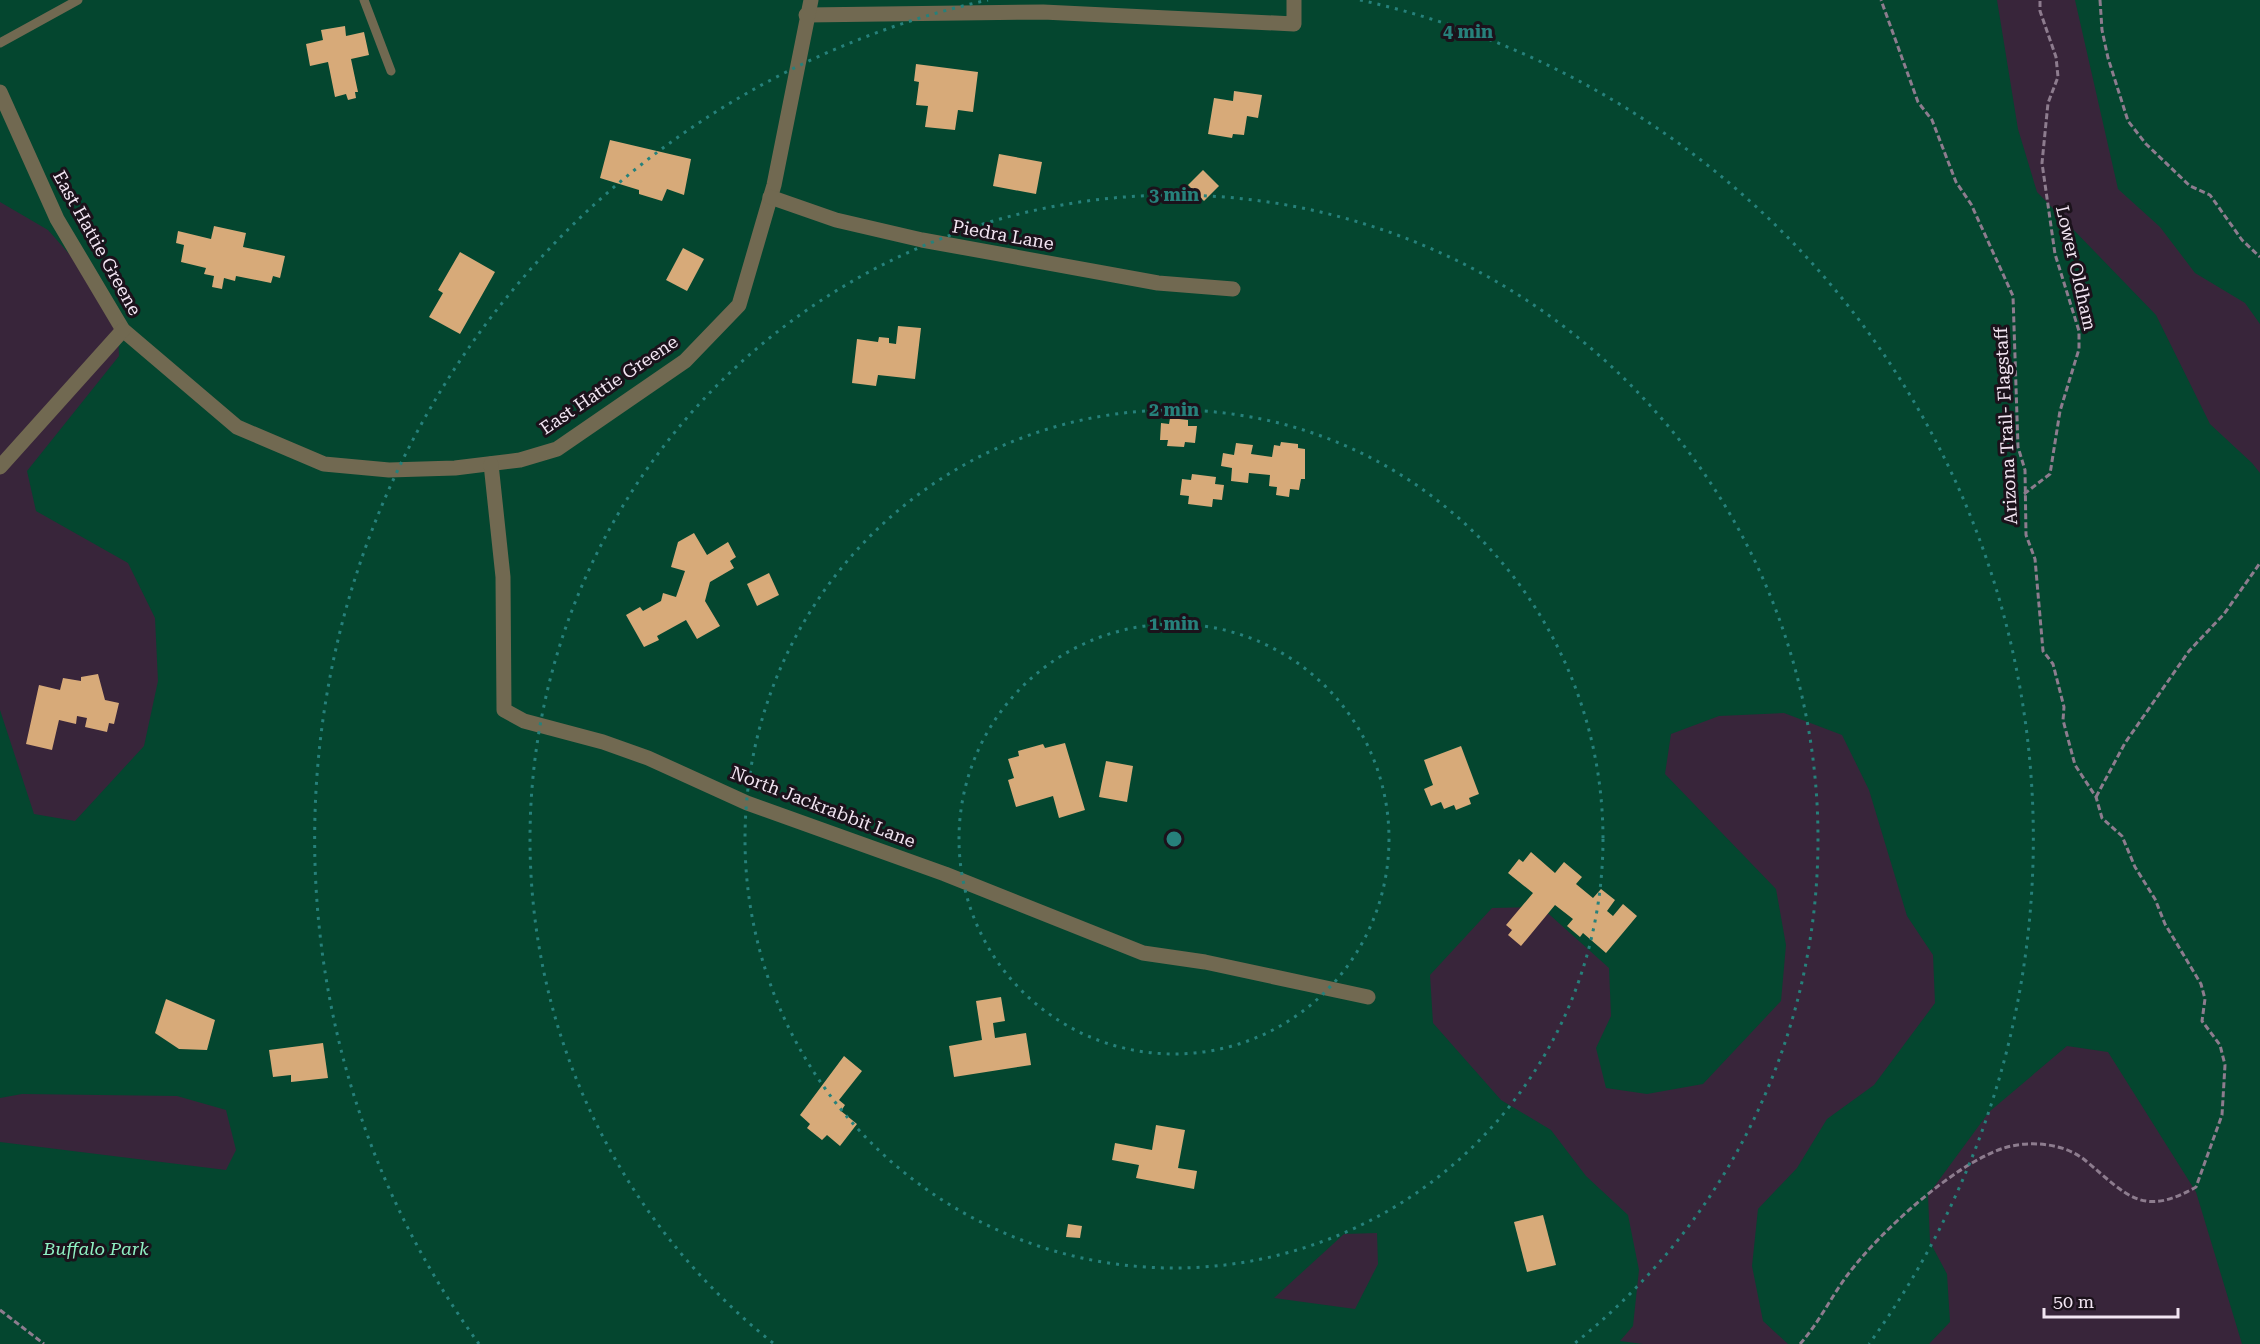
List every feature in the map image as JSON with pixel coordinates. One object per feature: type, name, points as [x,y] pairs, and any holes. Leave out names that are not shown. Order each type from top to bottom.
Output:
[{"type":"street","name":"East Hattie Greene","points":[[0,92],[57,219],[123,330],[237,427],[324,464],[389,470],[455,468],[491,464],[520,460],[557,449],[685,361],[739,305],[770,197],[806,15],[811,0]]},
{"type":"street","points":[[806,15],[1043,12],[1294,24],[1294,0]]},
{"type":"street","name":"Piedra Lane","points":[[770,197],[836,220],[922,240],[1158,283],[1233,289]]},
{"type":"street","points":[[0,467],[123,330]]},
{"type":"street","name":"North Jackrabbit Lane","points":[[491,464],[503,577],[504,710],[524,721],[603,742],[648,758],[747,803],[956,878],[1143,953],[1205,962],[1368,997]]},
{"type":"lane","points":[[0,43],[78,0]]},
{"type":"lane","points":[[364,0],[392,71]]},
{"type":"path","name":"Arizona Trail- Flagstaff","points":[[1801,1343],[1850,1271],[1886,1230],[1961,1171],[2003,1148],[2049,1145],[2071,1152],[2085,1160],[2119,1191],[2143,1202],[2160,1202],[2196,1187],[2222,1115],[2225,1065],[2220,1045],[2202,1021],[2205,999],[2201,984],[2165,924],[2155,899],[2135,867],[2122,836],[2102,818],[2096,797],[2075,765],[2063,720],[2064,707],[2053,664],[2043,651],[2036,559],[2026,535],[2025,470],[2018,447],[2019,420],[2015,398],[2013,296],[1971,204],[1956,182],[1932,120],[1918,102],[1881,0]]},
{"type":"path","name":"Lower Oldham","points":[[2024,494],[2050,474],[2060,411],[2079,349],[2079,331],[2055,254],[2042,163],[2048,103],[2058,76],[2056,57],[2040,11],[2040,0]]},
{"type":"path","points":[[2100,0],[2108,58],[2128,121],[2146,144],[2190,186],[2210,195],[2242,240],[2260,257]]},
{"type":"path","points":[[2096,797],[2125,743],[2189,651],[2224,614],[2260,563]]},
{"type":"path","points":[[0,1310],[44,1344]]},
{"type":"green space","name":"Buffalo Park","points":[[0,0],[1997,0],[2018,129],[2037,192],[2156,315],[2210,424],[2260,473],[2260,1344],[2242,1344],[2196,1192],[2108,1052],[2067,1046],[1989,1112],[1928,1195],[1930,1242],[1947,1274],[1950,1322],[1929,1344],[1788,1344],[1763,1321],[1752,1266],[1758,1209],[1797,1168],[1827,1119],[1874,1085],[1935,1003],[1933,955],[1907,916],[1869,790],[1842,735],[1784,713],[1719,716],[1671,734],[1665,774],[1776,889],[1786,945],[1781,1001],[1703,1084],[1647,1094],[1606,1088],[1596,1048],[1611,1016],[1609,968],[1541,907],[1492,908],[1430,975],[1433,1023],[1501,1100],[1551,1130],[1586,1176],[1628,1215],[1639,1270],[1633,1326],[1620,1341],[1643,1344],[0,1344],[0,1142],[226,1170],[236,1150],[226,1110],[177,1096],[22,1094],[0,1098],[0,710],[34,814],[75,821],[144,746],[158,681],[155,618],[128,563],[36,511],[27,471],[119,356],[117,308],[48,230],[0,202]],"holes":[[[1377,1233],[1378,1264],[1355,1309],[1274,1298],[1344,1234]]]},
{"type":"green space","points":[[2075,0],[2260,0],[2260,324],[2245,303],[2195,273],[2160,227],[2118,189]]},
{"type":"building","points":[[345,26],[346,36],[364,32],[369,55],[351,59],[358,92],[355,92],[356,98],[348,100],[346,94],[335,97],[328,62],[310,66],[306,44],[323,40],[321,30]]},
{"type":"building","points":[[916,64],[978,72],[973,112],[958,110],[955,130],[925,127],[928,106],[916,105],[919,82],[914,81]]},
{"type":"building","points":[[1234,91],[1262,95],[1258,118],[1247,116],[1244,135],[1233,134],[1232,138],[1208,134],[1214,98],[1233,101]]},
{"type":"building","points":[[610,140],[691,159],[684,195],[667,189],[662,201],[639,194],[639,190],[600,178]]},
{"type":"building","points":[[999,154],[1042,162],[1036,194],[993,186]]},
{"type":"building","points":[[1203,170],[1219,186],[1204,201],[1188,185]]},
{"type":"building","points":[[214,226],[246,233],[243,247],[285,256],[280,278],[273,276],[271,283],[236,276],[235,281],[224,278],[222,289],[212,287],[214,276],[204,274],[206,268],[181,262],[184,245],[176,243],[178,231],[211,239]]},
{"type":"building","points":[[683,248],[704,259],[687,291],[666,280]]},
{"type":"building","points":[[460,252],[495,272],[460,334],[429,317],[443,293],[438,290]]},
{"type":"building","points":[[898,326],[921,328],[915,379],[878,375],[876,386],[852,383],[857,339],[878,342],[879,337],[889,338],[889,343],[896,344]]},
{"type":"building","points":[[1170,418],[1188,420],[1188,426],[1197,426],[1195,443],[1185,442],[1184,447],[1167,446],[1168,440],[1160,440],[1161,423],[1169,424]]},
{"type":"building","points":[[1281,442],[1298,444],[1298,448],[1305,449],[1305,479],[1301,479],[1299,490],[1290,489],[1289,497],[1276,495],[1277,487],[1269,486],[1270,475],[1249,473],[1248,483],[1231,481],[1232,468],[1221,466],[1223,453],[1234,455],[1236,443],[1253,445],[1251,454],[1272,457],[1274,445],[1280,446]]},
{"type":"building","points":[[1192,474],[1216,477],[1215,484],[1224,485],[1222,500],[1213,499],[1212,507],[1188,504],[1189,496],[1180,495],[1182,479],[1191,480]]},
{"type":"building","points":[[694,533],[707,555],[728,542],[736,557],[730,561],[734,568],[710,582],[705,601],[720,626],[697,639],[686,620],[657,636],[659,640],[644,647],[626,615],[640,607],[643,611],[661,601],[663,593],[676,597],[685,571],[671,567],[678,542]]},
{"type":"building","points":[[769,573],[779,595],[757,606],[747,584]]},
{"type":"building","points":[[98,674],[105,700],[119,703],[114,724],[109,723],[107,732],[85,727],[87,718],[77,716],[76,724],[59,720],[52,750],[26,744],[39,685],[60,690],[63,678],[81,681],[81,677]]},
{"type":"building","points":[[1065,743],[1085,810],[1059,818],[1053,796],[1016,807],[1008,780],[1014,778],[1008,759],[1019,756],[1018,751],[1043,744],[1045,748]]},
{"type":"building","points":[[1461,746],[1479,794],[1469,798],[1471,804],[1456,810],[1454,805],[1444,809],[1441,802],[1431,806],[1424,789],[1433,785],[1424,760]]},
{"type":"building","points":[[1106,761],[1133,766],[1127,802],[1099,797]]},
{"type":"building","points":[[1531,852],[1555,873],[1564,862],[1582,877],[1576,884],[1593,898],[1601,889],[1615,900],[1607,911],[1613,916],[1623,904],[1637,916],[1606,953],[1583,933],[1580,937],[1567,926],[1573,919],[1555,905],[1521,946],[1508,935],[1512,930],[1506,925],[1533,893],[1508,873],[1519,859],[1523,862]]},
{"type":"building","points":[[1001,997],[1005,1021],[993,1023],[995,1038],[1026,1033],[1031,1065],[954,1077],[949,1046],[982,1040],[976,1001]]},
{"type":"building","points":[[166,999],[215,1020],[207,1050],[179,1049],[155,1033]]},
{"type":"building","points":[[323,1043],[328,1078],[291,1082],[291,1075],[273,1077],[269,1050]]},
{"type":"building","points":[[844,1056],[862,1071],[839,1100],[845,1105],[841,1111],[857,1124],[840,1146],[827,1135],[822,1140],[807,1128],[810,1124],[800,1115]]},
{"type":"building","points":[[1156,1125],[1185,1130],[1178,1168],[1197,1171],[1194,1189],[1136,1178],[1139,1165],[1112,1160],[1115,1143],[1152,1150]]},
{"type":"building","points":[[1543,1215],[1556,1265],[1527,1272],[1514,1222]]},
{"type":"building","points":[[1068,1224],[1082,1226],[1080,1238],[1066,1237]]}]
